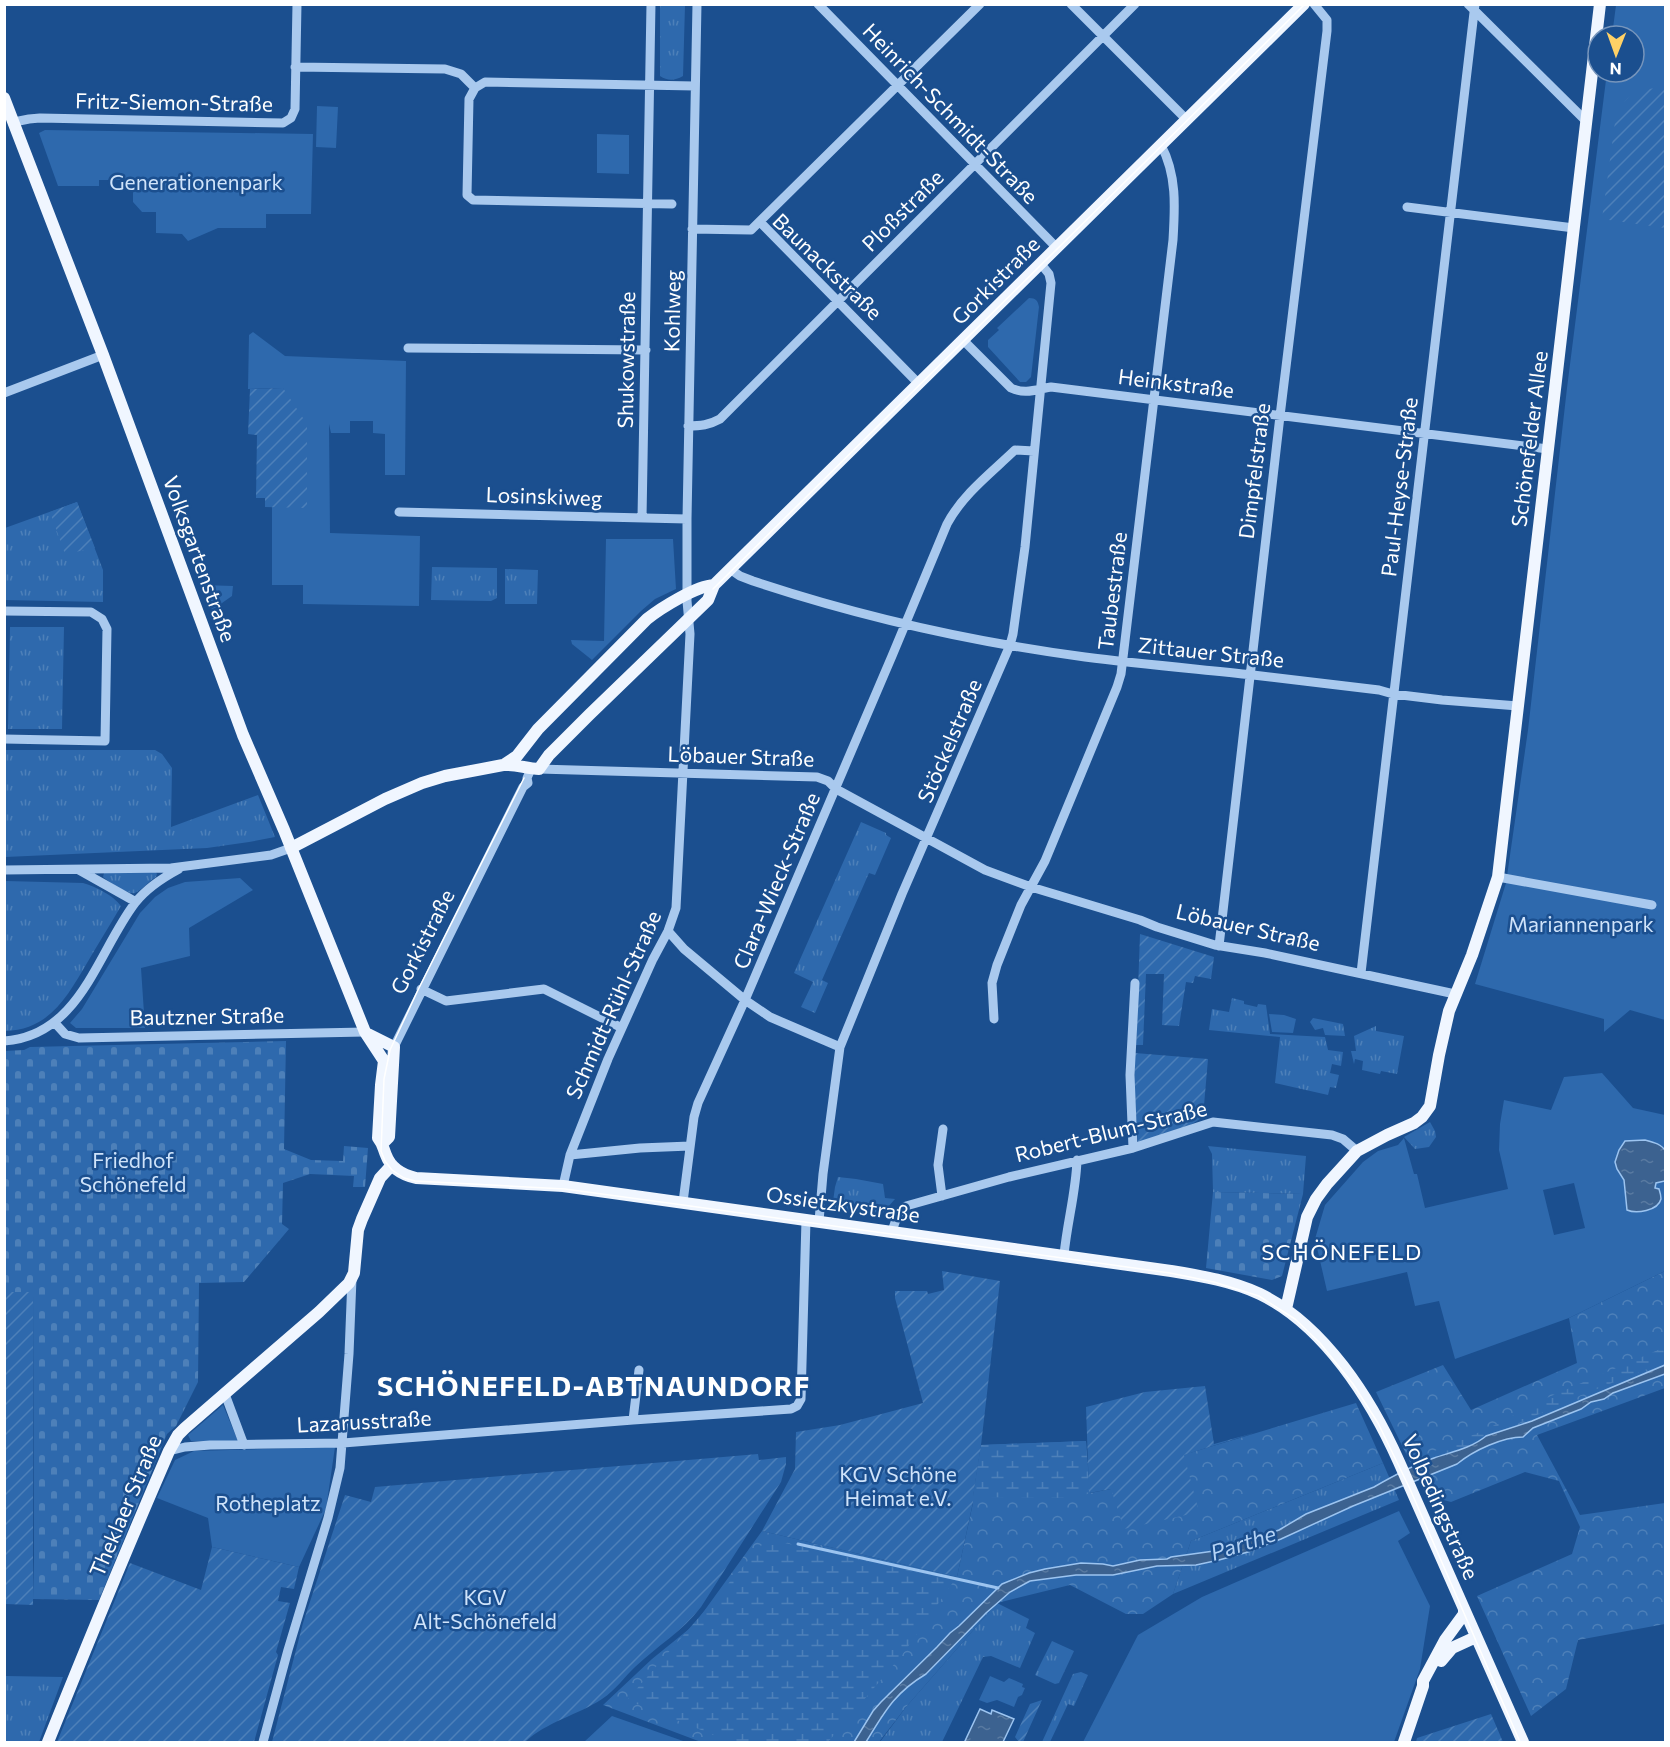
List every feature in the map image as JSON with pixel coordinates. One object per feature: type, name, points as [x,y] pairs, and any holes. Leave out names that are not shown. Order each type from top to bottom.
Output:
[{"type":"main road","name":"Gorkistraße","points":[[535,769],[708,600],[714,585],[730,569],[1304,4]]},
{"type":"main road","name":"Schönefelder Allee","points":[[1286,1309],[1307,1217],[1316,1199],[1357,1151],[1414,1123],[1430,1106],[1442,1041],[1455,994],[1472,955],[1498,877],[1600,4]]},
{"type":"main road","name":"Volksgartenstraße","points":[[4,98],[103,355],[237,717],[365,1032],[384,1061],[378,1138],[383,1143]]},
{"type":"main road","name":"Gorkistraße","points":[[504,765],[517,756],[538,729],[647,620],[659,610],[705,586],[714,585]]},
{"type":"main road","name":"Löbauer Straße","points":[[291,848],[385,799],[428,781],[504,765],[535,769]]},
{"type":"main road","points":[[365,1032],[394,1047]]},
{"type":"main road","name":"Gorkistraße","points":[[383,1143],[389,1137],[394,1047]]},
{"type":"main road","points":[[352,1278],[358,1230],[381,1178],[392,1166],[384,1152],[383,1143]]},
{"type":"main road","name":"Ossietzkystraße","points":[[392,1166],[405,1176],[416,1178],[563,1186],[1171,1271],[1214,1279],[1250,1290],[1286,1309]]},
{"type":"main road","name":"Theklaer Straße","points":[[48,1743],[89,1639],[105,1606],[169,1451],[178,1435],[331,1300],[352,1278]]},
{"type":"main road","name":"Volbedingstraße","points":[[1286,1309],[1322,1341],[1355,1383],[1380,1422],[1522,1743]]},
{"type":"main road","points":[[1404,1743],[1425,1676],[1445,1640],[1464,1614],[1464,1609]]},
{"type":"main road","points":[[1423,1686],[1428,1683],[1448,1651],[1476,1637]]},
{"type":"street","name":"Fritz-Siemon-Straße","points":[[14,122],[40,118],[283,123],[291,118],[294,109],[297,4]]},
{"type":"street","name":"Shukowstraße","points":[[642,518],[651,4]]},
{"type":"street","name":"Kohlweg","points":[[689,619],[687,596],[688,426],[697,4]]},
{"type":"street","points":[[760,222],[980,4]]},
{"type":"street","points":[[1071,4],[1187,120]]},
{"type":"street","name":"Ploßstraße","points":[[688,426],[711,424],[720,419],[1135,4]]},
{"type":"street","name":"Dimpfelstraße","points":[[1220,946],[1280,416],[1327,31],[1327,20],[1314,4]]},
{"type":"street","name":"Heinrich-Schmidt-Straße","points":[[821,5],[897,86],[1057,248]]},
{"type":"street","points":[[1472,7],[1586,121]]},
{"type":"street","name":"Paul-Heyse-Straße","points":[[1361,973],[1472,7]]},
{"type":"street","points":[[296,67],[445,69],[461,74],[475,88]]},
{"type":"street","points":[[672,204],[473,200],[467,195],[469,99],[475,88],[484,82],[695,86]]},
{"type":"street","name":"Taubestraße","points":[[994,1019],[992,983],[997,965],[1021,905],[1045,861],[1117,687],[1123,662],[1165,311],[1175,207],[1172,172],[1161,146]]},
{"type":"street","points":[[1407,207],[1574,228]]},
{"type":"street","name":"Baunackstraße","points":[[692,229],[751,230],[760,222],[919,384]]},
{"type":"street","name":"Stöckelstraße","points":[[791,1409],[797,1406],[801,1399],[812,1220],[823,1174],[840,1047],[898,904],[1010,645],[1019,594],[1052,283],[1041,264]]},
{"type":"street","name":"Heinkstraße","points":[[963,340],[1011,388],[1019,392],[1029,393],[1052,387],[1548,449]]},
{"type":"street","points":[[408,348],[645,350]]},
{"type":"street","points":[[4,393],[103,355]]},
{"type":"street","name":"Clara-Wieck-Straße","points":[[683,1203],[694,1117],[698,1103],[836,789],[947,524],[954,510],[967,495],[1015,450],[1034,451]]},
{"type":"street","name":"Losinskiweg","points":[[399,512],[687,519]]},
{"type":"street","name":"Zittauer Straße","points":[[730,569],[740,576],[805,598],[905,625],[1010,645],[1123,662],[1379,690],[1442,700],[1518,706]]},
{"type":"street","points":[[4,611],[91,612],[102,619],[106,629],[105,741],[4,739]]},
{"type":"street","name":"Schmidt-Rühl-Straße","points":[[563,1186],[570,1155],[622,1028],[653,959],[668,932],[676,908],[689,619]]},
{"type":"street","name":"Löbauer Straße","points":[[535,769],[817,777],[828,781],[836,789],[927,840],[985,870],[1031,886],[1140,920],[1176,934],[1220,946],[1455,994]]},
{"type":"street","name":"Gorkistraße","points":[[394,1047],[523,787],[528,783],[527,778],[535,769]]},
{"type":"street","name":"Löbauer Straße","points":[[4,870],[171,868],[271,855],[291,848]]},
{"type":"street","points":[[4,1041],[28,1037],[55,1023],[69,1008],[87,982],[136,902],[167,875],[183,866]]},
{"type":"street","name":"Löbauer Straße","points":[[76,869],[136,902]]},
{"type":"street","points":[[1498,877],[1652,905]]},
{"type":"street","points":[[668,932],[684,949],[745,1000],[770,1017],[840,1047]]},
{"type":"street","points":[[1133,1148],[1130,1076],[1135,983]]},
{"type":"street","points":[[421,989],[446,1001],[544,989],[622,1028]]},
{"type":"street","name":"Bautzner Straße","points":[[55,1023],[65,1034],[79,1038],[365,1032]]},
{"type":"street","name":"Robert-Blum-Straße","points":[[892,1231],[898,1214],[906,1206],[1009,1177],[1133,1148],[1213,1122],[1332,1135],[1343,1139],[1357,1151]]},
{"type":"street","points":[[942,1196],[938,1165],[943,1129]]},
{"type":"street","points":[[570,1155],[639,1148],[690,1146]]},
{"type":"street","points":[[1064,1255],[1077,1160]]},
{"type":"street","points":[[263,1743],[335,1493],[344,1443],[352,1278]]},
{"type":"street","points":[[633,1420],[639,1370]]},
{"type":"street","points":[[225,1394],[244,1445]]},
{"type":"street","name":"Lazarusstraße","points":[[169,1451],[185,1447],[344,1443],[791,1409]]},
{"type":"green space","points":[[660,5],[685,5],[683,76],[674,80],[660,76]]},
{"type":"green space","name":"Mariannenpark","points":[[1616,5],[1665,5],[1665,1020],[1630,1010],[1604,1032],[1604,1019],[1475,984],[1506,883],[1528,730],[1567,388],[1605,84],[1646,84],[1646,24],[1614,24]]},
{"type":"green space","points":[[1659,88],[1665,90],[1665,228],[1602,219],[1615,122],[1621,107],[1630,96],[1636,93]]},
{"type":"green space","points":[[317,106],[338,107],[336,148],[316,147]]},
{"type":"green space","name":"Generationenpark","points":[[45,130],[313,134],[311,214],[266,214],[266,228],[218,228],[188,241],[182,234],[156,233],[156,212],[142,212],[133,202],[133,180],[99,180],[99,186],[58,186],[39,133]]},
{"type":"green space","points":[[597,134],[629,135],[629,174],[597,173]]},
{"type":"green space","points":[[1029,298],[1036,300],[1039,307],[1031,377],[1026,382],[1020,382],[988,347],[988,340],[999,330],[997,328]]},
{"type":"green space","points":[[253,332],[285,356],[406,361],[405,475],[385,475],[385,434],[373,433],[373,421],[350,421],[350,433],[331,433],[329,424],[330,533],[420,536],[419,606],[303,604],[303,585],[272,585],[272,507],[307,507],[283,388],[248,389],[249,335]]},
{"type":"green space","points":[[283,388],[307,424],[307,508],[265,507],[265,498],[256,498],[257,435],[248,434],[250,389]]},
{"type":"green space","points":[[77,502],[103,570],[103,602],[5,600],[5,528]]},
{"type":"green space","points":[[77,502],[95,548],[65,554],[50,512]]},
{"type":"green space","points":[[606,539],[673,539],[676,589],[655,599],[592,660],[572,644],[571,640],[604,641]]},
{"type":"green space","points":[[432,567],[497,568],[497,598],[491,601],[431,600]]},
{"type":"green space","points":[[505,569],[538,570],[537,604],[505,604]]},
{"type":"green space","points":[[203,585],[233,586],[232,596],[212,610]]},
{"type":"green space","points":[[10,627],[64,627],[62,729],[8,729]]},
{"type":"green space","points":[[4,750],[155,750],[162,754],[172,768],[171,827],[258,795],[275,837],[207,848],[5,857]]},
{"type":"green space","points":[[861,822],[886,833],[891,838],[875,875],[869,873],[822,980],[828,983],[815,1013],[801,1007],[813,982],[794,973]]},
{"type":"green space","points":[[155,871],[156,877],[135,893],[123,890],[103,877],[104,873]]},
{"type":"green space","points":[[240,878],[253,890],[189,928],[190,956],[141,968],[145,1028],[76,1028],[70,1023],[82,1009],[140,913],[155,897],[168,888],[185,882]]},
{"type":"green space","points":[[5,881],[83,883],[104,892],[121,906],[72,988],[55,1009],[34,1025],[5,1031]]},
{"type":"green space","points":[[1140,934],[1214,957],[1211,979],[1195,976],[1193,983],[1186,982],[1179,1026],[1162,1025],[1164,974],[1146,974],[1143,1045],[1136,1045]]},
{"type":"green space","points":[[1232,998],[1257,1007],[1258,1004],[1266,1005],[1270,1034],[1325,1037],[1328,1050],[1343,1052],[1341,1066],[1332,1064],[1330,1073],[1339,1075],[1336,1088],[1330,1087],[1328,1095],[1275,1083],[1280,1037],[1209,1030],[1212,1009],[1229,1012]]},
{"type":"green space","points":[[1269,1014],[1296,1019],[1293,1033],[1272,1032]]},
{"type":"green space","points":[[1313,1018],[1343,1024],[1345,1036],[1325,1035],[1323,1028],[1315,1030],[1310,1022]]},
{"type":"green space","points":[[1376,1026],[1376,1031],[1404,1036],[1397,1074],[1381,1071],[1380,1074],[1362,1070],[1363,1061],[1355,1059],[1354,1064],[1351,1051],[1356,1051],[1354,1036]]},
{"type":"green space","name":"Friedhof Schönefeld","points":[[286,1041],[284,1149],[311,1160],[343,1161],[344,1146],[368,1148],[365,1187],[353,1187],[354,1176],[310,1174],[283,1183],[282,1224],[289,1229],[244,1282],[199,1283],[198,1382],[176,1426],[167,1434],[99,1600],[33,1599],[33,1292],[5,1292],[4,1051],[24,1050],[30,1047]]},
{"type":"green space","points":[[1135,1053],[1208,1059],[1203,1117],[1189,1126],[1138,1143],[1134,1091]]},
{"type":"green space","points":[[1602,1073],[1633,1108],[1665,1115],[1665,1271],[1569,1318],[1455,1359],[1439,1301],[1415,1306],[1407,1272],[1327,1291],[1315,1239],[1325,1205],[1363,1162],[1378,1151],[1398,1145],[1404,1138],[1414,1174],[1417,1174],[1425,1208],[1508,1189],[1499,1150],[1504,1100],[1551,1110],[1564,1077]],"holes":[[[1574,1183],[1585,1228],[1554,1235],[1543,1190]]]},
{"type":"green space","points":[[1430,1122],[1436,1137],[1429,1147],[1415,1149],[1404,1137]]},
{"type":"green space","points":[[1208,1146],[1306,1156],[1303,1194],[1213,1192],[1212,1154]]},
{"type":"green space","points":[[838,1177],[883,1184],[885,1198],[895,1199],[881,1215],[832,1209]]},
{"type":"green space","points":[[1213,1192],[1303,1194],[1282,1276],[1272,1280],[1206,1268]]},
{"type":"green space","name":"KGV Schöne Heimat e.V.","points":[[942,1271],[1000,1281],[973,1502],[957,1577],[762,1531],[795,1469],[796,1432],[840,1425],[923,1403],[895,1291],[927,1291],[928,1294],[944,1290]]},
{"type":"green space","points":[[1665,1271],[1665,1388],[1537,1435],[1580,1515],[1665,1503],[1665,1624],[1578,1640],[1566,1689],[1531,1716],[1477,1596],[1572,1554],[1580,1527],[1559,1481],[1525,1472],[1451,1502],[1426,1495],[1376,1392],[1443,1365],[1471,1410],[1577,1363],[1569,1318]]},
{"type":"green space","points":[[5,1292],[33,1292],[33,1605],[5,1604]]},
{"type":"green space","points":[[1665,1347],[1665,1362],[1579,1396],[1423,1466],[1420,1457],[1487,1429],[1542,1400]]},
{"type":"green space","points":[[1205,1386],[1214,1444],[1254,1433],[1184,1455],[1199,1512],[1124,1529],[1111,1489],[1089,1493],[1086,1407],[1145,1392]]},
{"type":"green space","points":[[1356,1403],[1383,1463],[1191,1541],[1173,1594],[1143,1614],[1126,1614],[1070,1585],[997,1603],[906,1707],[879,1742],[701,1742],[603,1705],[652,1659],[694,1625],[762,1531],[957,1577],[973,1503],[981,1445],[1086,1441],[1090,1493],[1111,1489],[1183,1455]]},
{"type":"green space","points":[[223,1405],[238,1441],[191,1441],[188,1435]]},
{"type":"green space","points":[[1086,1441],[1089,1493],[1079,1498],[973,1497],[981,1445]]},
{"type":"green space","name":"Rotheplatz","points":[[335,1447],[326,1509],[299,1567],[212,1547],[208,1518],[157,1498],[175,1460],[194,1451]]},
{"type":"green space","name":"KGV Alt-Schönefeld","points":[[758,1454],[759,1460],[786,1457],[781,1482],[701,1607],[686,1624],[635,1667],[612,1692],[593,1705],[552,1724],[525,1742],[272,1742],[303,1623],[345,1495],[371,1502],[375,1487]]},
{"type":"green space","points":[[1383,1463],[1399,1500],[1173,1594],[1191,1541]]},
{"type":"green space","points":[[1399,1511],[1410,1533],[1398,1541],[1430,1606],[1420,1669],[1394,1742],[1083,1742],[1138,1635],[1202,1597]]},
{"type":"green space","points":[[767,1539],[954,1581],[902,1655],[828,1742],[731,1742],[627,1700]]},
{"type":"green space","points":[[212,1547],[299,1567],[294,1589],[281,1587],[278,1601],[290,1603],[254,1742],[57,1742],[130,1563],[201,1590]]},
{"type":"green space","points":[[997,1603],[1029,1619],[1026,1628],[1035,1633],[1020,1668],[991,1656],[983,1657],[942,1742],[880,1742],[906,1707]]},
{"type":"green space","points":[[1052,1641],[1074,1651],[1059,1683],[1055,1684],[1035,1675]]},
{"type":"green space","points":[[1081,1672],[1088,1675],[1074,1706],[1068,1704],[1050,1742],[1042,1742],[1073,1674]]},
{"type":"green space","points":[[5,1676],[63,1677],[39,1742],[5,1742]]},
{"type":"green space","points":[[990,1676],[1004,1682],[1009,1678],[1023,1684],[1022,1687],[1025,1688],[1014,1707],[997,1700],[987,1703],[979,1700]]},
{"type":"green space","points":[[1042,1700],[1023,1742],[1019,1742],[1015,1737],[1030,1704]]},
{"type":"green space","points":[[1491,1714],[1503,1742],[1416,1742],[1417,1738]]},
{"type":"green space","points":[[612,1716],[686,1742],[584,1742]]},
{"type":"water","points":[[1645,1140],[1660,1145],[1666,1152],[1665,1181],[1656,1183],[1655,1188],[1659,1189],[1661,1199],[1656,1206],[1646,1211],[1631,1211],[1627,1210],[1624,1180],[1615,1162],[1625,1141]]},
{"type":"water","name":"Parthe","points":[[1665,1365],[1665,1374],[1591,1402],[1581,1409],[1533,1428],[1523,1437],[1489,1445],[1457,1464],[1248,1552],[1196,1565],[1157,1566],[1113,1575],[1076,1575],[1030,1581],[1010,1592],[926,1674],[898,1696],[866,1742],[854,1742],[881,1702],[1002,1584],[1045,1569],[1081,1563],[1113,1566],[1140,1560],[1167,1559],[1214,1551],[1251,1540],[1279,1530],[1306,1514],[1374,1487],[1418,1464],[1468,1447],[1486,1436],[1532,1421]]},
{"type":"water","points":[[980,1709],[991,1714],[992,1710],[1014,1719],[1003,1742],[965,1741]]},
{"type":"waterway","points":[[798,1544],[998,1588]]},
{"type":"tram line","points":[[713,589],[1305,4]]},
{"type":"tram line","points":[[524,778],[390,1050],[384,1079],[381,1151],[392,1170],[404,1178],[415,1181],[565,1189],[1170,1273],[1214,1282],[1259,1296],[1295,1319],[1320,1343],[1353,1384],[1378,1423],[1410,1489],[1520,1742]]},
{"type":"district","name":"SCHÖNEFELD","points":[[1342,1252]]},
{"type":"district","name":"SCHÖNEFELD-ABTNAUNDORF","points":[[594,1387]]}]
